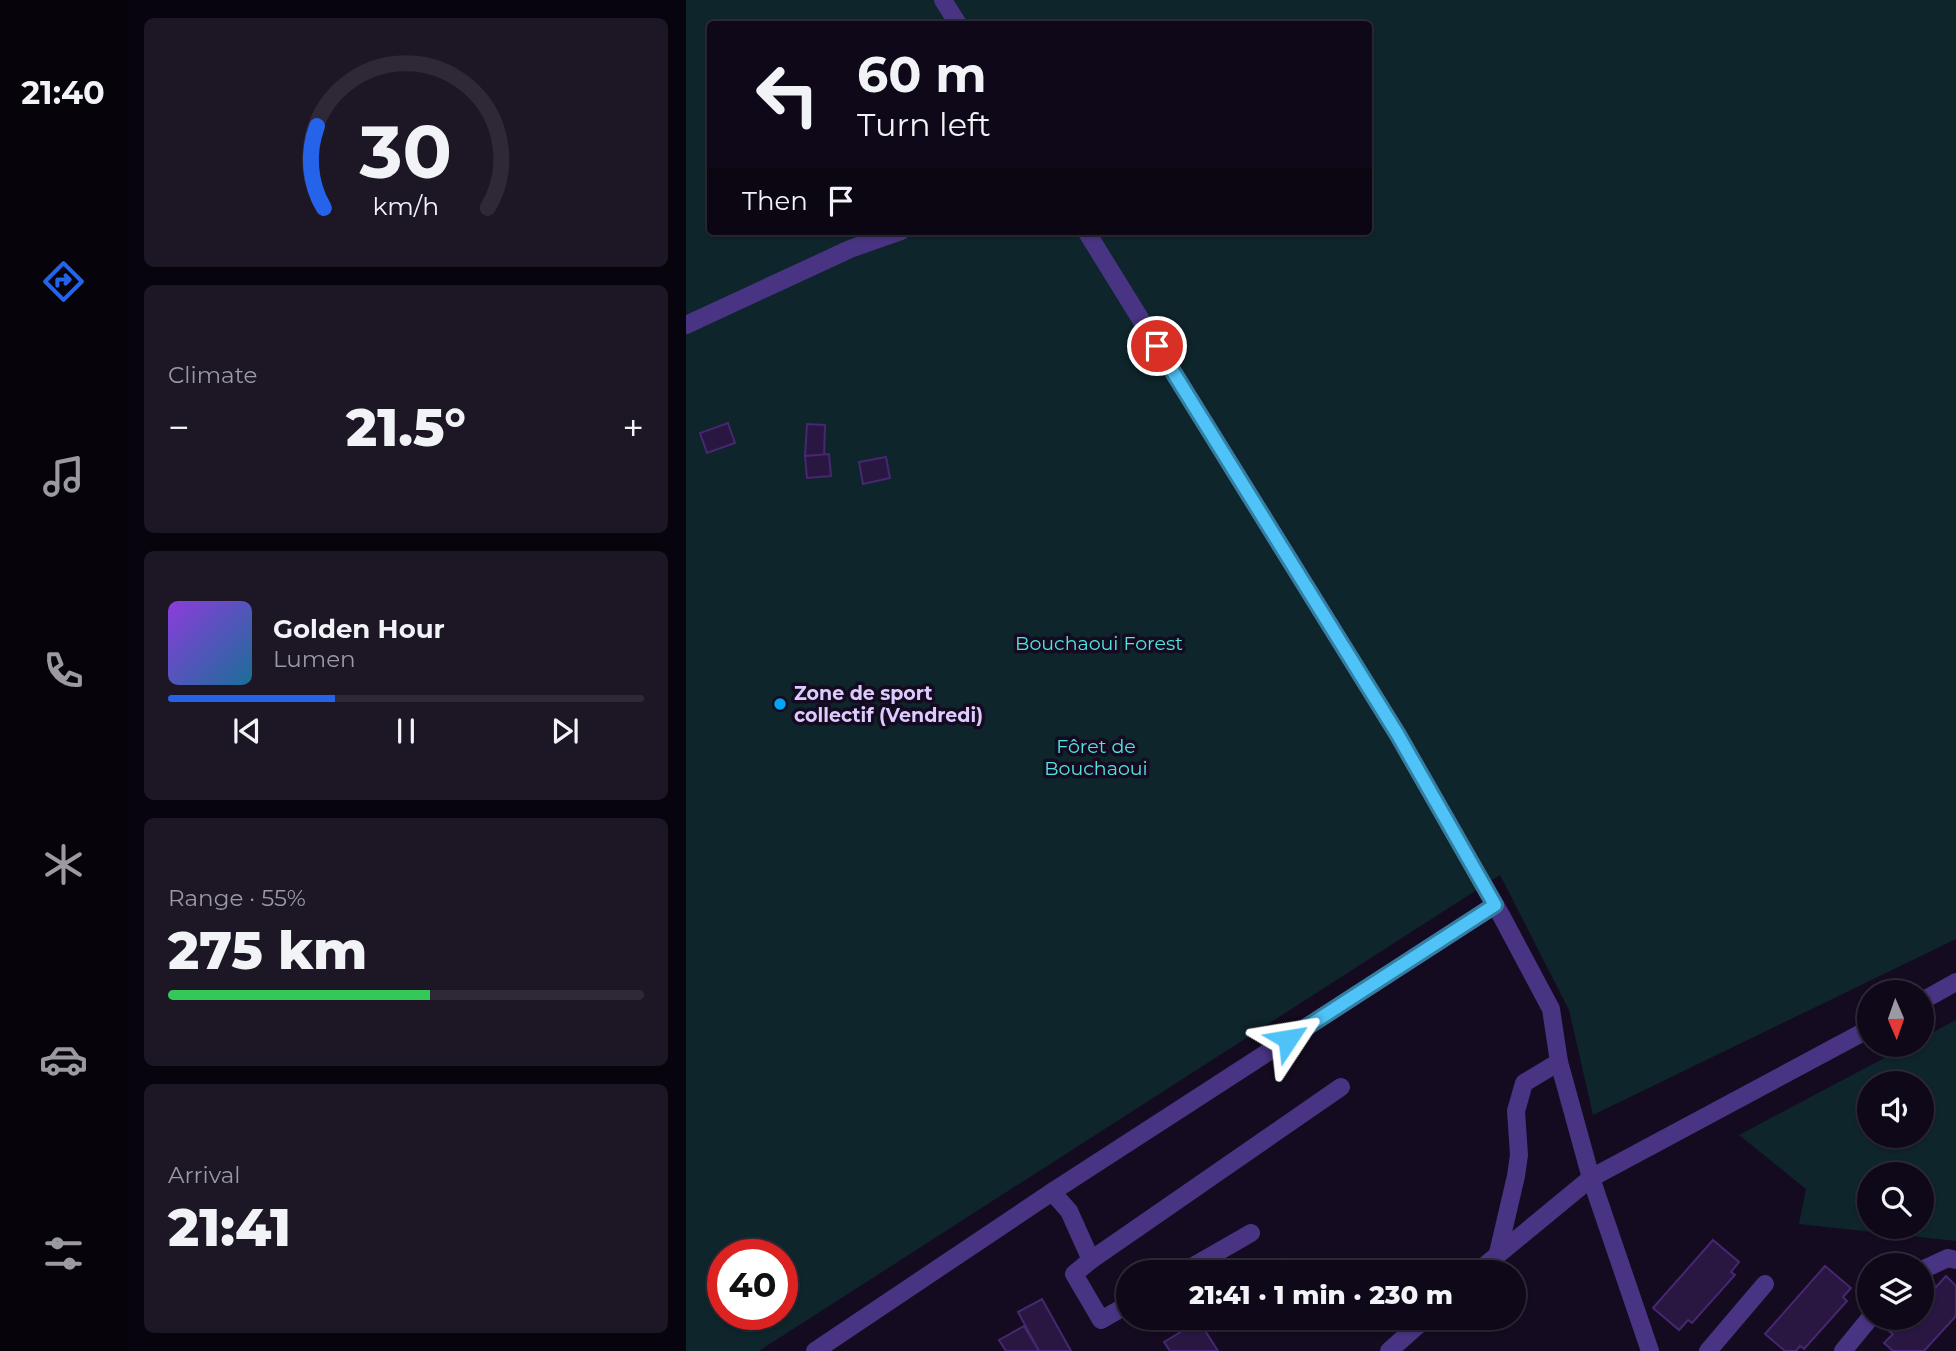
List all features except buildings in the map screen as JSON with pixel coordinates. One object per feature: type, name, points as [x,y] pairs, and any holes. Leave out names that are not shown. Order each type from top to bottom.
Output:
[{"type":"street","points":[[943,0],[956,21]]},
{"type":"street","points":[[686,326],[850,249],[890,235]]},
{"type":"street","points":[[1088,235],[1398,735],[1551,1009],[1559,1062],[1591,1178],[1650,1351]]},
{"type":"street","points":[[815,1351],[1052,1192],[1495,905]]},
{"type":"street","points":[[1934,994],[1956,982]]},
{"type":"street","points":[[1490,1260],[1591,1178],[1857,1035]]},
{"type":"street","points":[[1498,1253],[1516,1176],[1516,1111],[1524,1083],[1559,1062]]},
{"type":"street","points":[[1116,1311],[1101,1320],[1074,1274],[1341,1087]]},
{"type":"street","points":[[1052,1192],[1069,1211],[1091,1260]]},
{"type":"street","points":[[1204,1260],[1251,1233]]},
{"type":"street","points":[[1934,1264],[1948,1258],[1956,1260]]},
{"type":"street","points":[[1708,1351],[1765,1284]]},
{"type":"street","points":[[1389,1351],[1413,1330]]},
{"type":"street","points":[[1843,1351],[1860,1330]]},
{"type":"green space","name":"Bouchaoui Forest","points":[[686,0],[1956,0],[1956,939],[1871,980],[1857,980],[1857,987],[1593,1115],[1569,1010],[1500,875],[798,1326],[798,1239],[707,1239],[707,1330],[792,1330],[759,1351],[686,1351]]},
{"type":"green space","points":[[1956,1020],[1956,1241],[1934,1239],[1934,1162],[1857,1162],[1857,1230],[1799,1224],[1806,1189],[1739,1135],[1857,1073],[1857,1148],[1934,1148],[1934,1071],[1860,1071],[1886,1057],[1934,1057],[1934,1032]]},
{"type":"place","name":"Zone de sport collectif (Vendredi)","points":[[780,704]]},
{"type":"route","points":[[1157,346],[1398,735],[1495,905],[1288,1039]]},
{"type":"park label","name":"Fôret de Bouchaoui","points":[[1096,757]]}]
